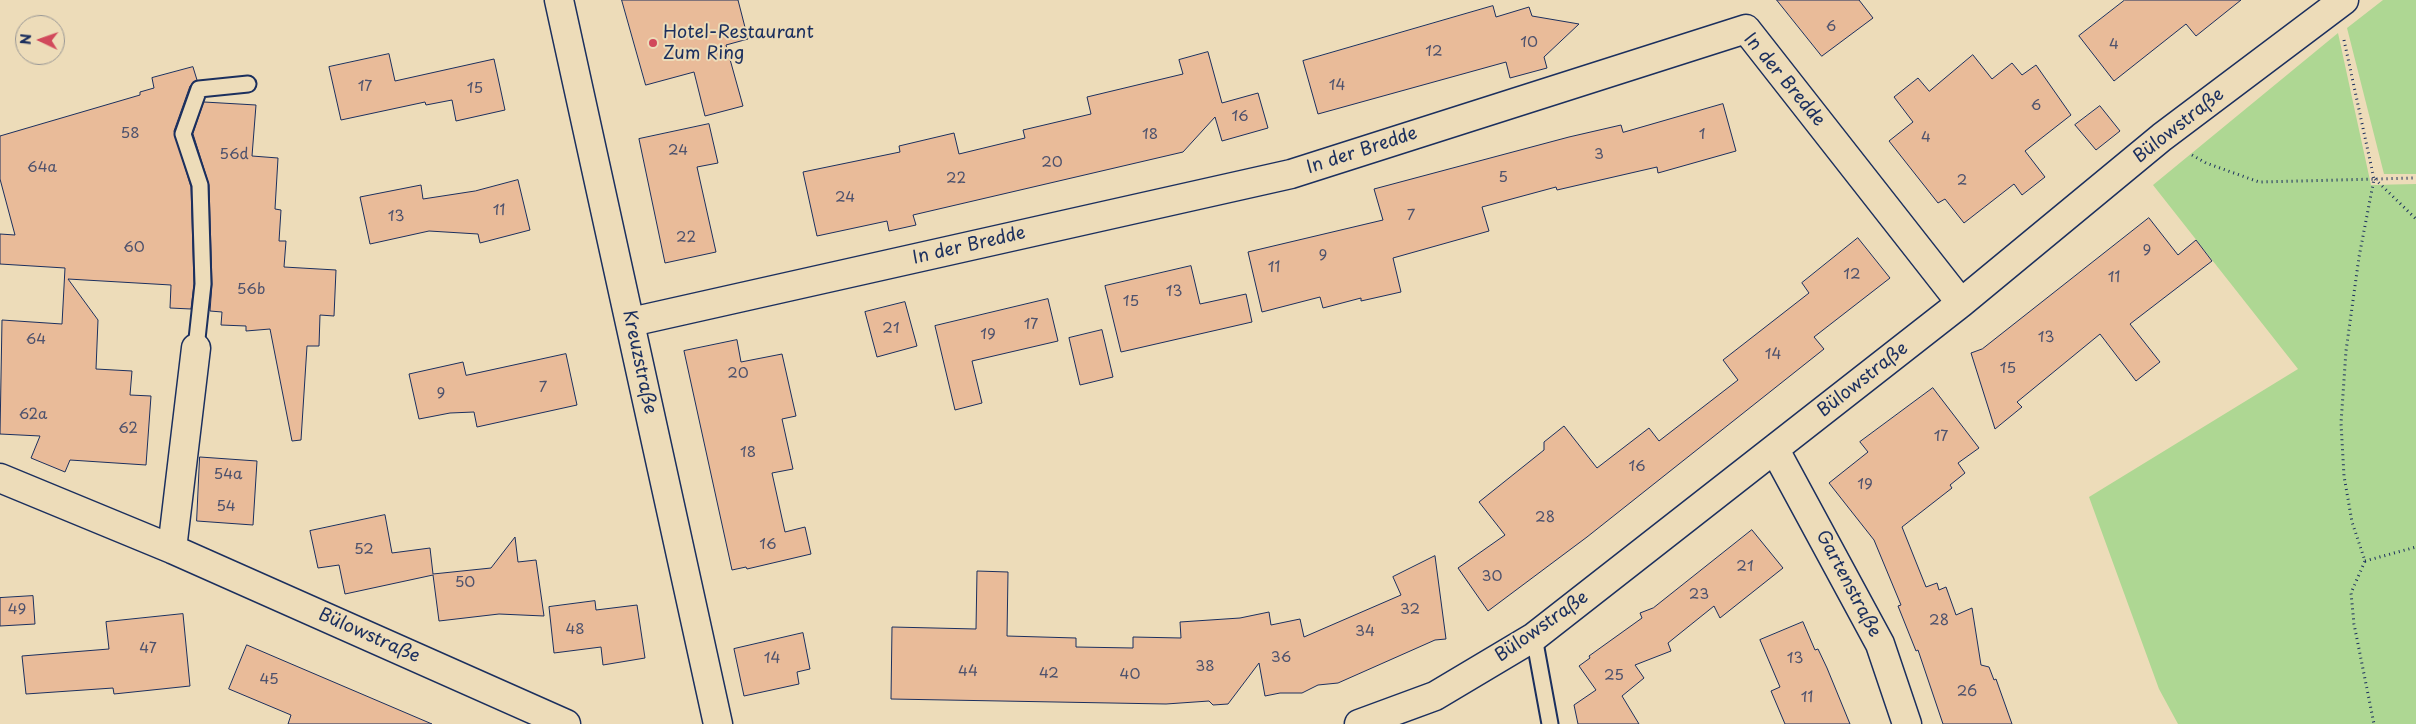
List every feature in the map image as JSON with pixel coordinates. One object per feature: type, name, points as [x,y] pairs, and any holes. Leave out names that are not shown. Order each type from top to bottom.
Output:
[{"type":"street","name":"Kreuzstraße","points":[[559,0],[718,724]]},
{"type":"street","points":[[571,52],[574,16],[580,0]]},
{"type":"street","name":"Bülowstraße","points":[[1359,724],[1435,696],[1534,637],[1961,303],[2162,137],[2341,3]]},
{"type":"street","name":"In der Bredde","points":[[631,322],[1291,174],[1746,28],[1961,303]]},
{"type":"street","points":[[172,548],[196,348]]},
{"type":"street","name":"Gartenstraße","points":[[1775,450],[1880,644],[1907,724]]},
{"type":"street","name":"Bülowstraße","points":[[0,478],[172,548],[566,724]]},
{"type":"lane","points":[[196,348],[203,284],[200,185],[183,134],[199,89],[248,84]]},
{"type":"lane","points":[[1534,637],[1550,724]]},
{"type":"path","points":[[2341,3],[2374,179],[2359,257],[2346,351],[2341,422],[2344,476],[2352,522],[2364,561],[2351,593],[2354,624],[2374,724]]},
{"type":"path","points":[[2162,137],[2206,163],[2259,182],[2416,178]]},
{"type":"path","points":[[2374,179],[2416,219]]},
{"type":"path","points":[[2364,561],[2416,546]]},
{"type":"green space","points":[[2383,0],[2416,0],[2416,174],[2384,174],[2347,28]]},
{"type":"green space","points":[[2338,33],[2371,185],[2416,184],[2416,724],[2178,724],[2159,689],[2089,497],[2298,369],[2153,185]]},
{"type":"building","points":[[622,0],[738,0],[748,39],[726,45],[743,106],[705,116],[694,72],[646,85]]},
{"type":"building","points":[[1777,0],[1859,0],[1873,18],[1822,56]]},
{"type":"building","points":[[2125,0],[2241,0],[2196,36],[2186,24],[2114,81],[2079,36]]},
{"type":"building","points":[[1493,6],[1496,17],[1529,7],[1532,16],[1579,24],[1544,57],[1547,68],[1510,78],[1506,62],[1318,114],[1303,61]]},
{"type":"building","points":[[1208,52],[1222,103],[1258,93],[1268,128],[1222,141],[1215,117],[1183,152],[913,215],[916,225],[889,231],[887,221],[817,236],[803,172],[900,152],[899,146],[954,133],[959,154],[1025,138],[1023,130],[1091,114],[1087,97],[1183,74],[1179,60]]},
{"type":"building","points":[[389,54],[395,81],[494,59],[505,110],[456,121],[452,100],[426,105],[425,102],[341,120],[329,67]]},
{"type":"building","points":[[1973,55],[1992,79],[2012,63],[2022,75],[2036,65],[2071,115],[2025,151],[2045,177],[2022,195],[2014,184],[1964,223],[1945,199],[1938,203],[1889,141],[1913,122],[1894,97],[1918,78],[1929,91]]},
{"type":"building","points":[[193,67],[197,80],[190,86],[174,131],[191,187],[194,284],[191,309],[170,308],[171,285],[68,279],[98,320],[96,369],[132,371],[130,395],[151,396],[146,465],[70,460],[65,472],[31,458],[40,436],[0,434],[2,320],[62,324],[65,268],[0,264],[0,234],[15,235],[0,179],[0,136],[140,95],[140,92],[154,88],[152,78]]},
{"type":"building","points":[[204,102],[256,105],[252,156],[278,158],[275,209],[281,210],[279,241],[286,241],[284,267],[336,270],[334,316],[320,315],[319,346],[307,346],[301,440],[292,441],[270,329],[246,331],[246,326],[221,325],[222,312],[210,311],[212,284],[209,185],[193,134]]},
{"type":"building","points":[[1723,104],[1736,151],[1658,173],[1657,167],[1557,190],[1556,187],[1482,207],[1489,231],[1393,258],[1401,292],[1361,301],[1361,298],[1323,308],[1320,297],[1262,312],[1248,252],[1383,220],[1374,189],[1569,137],[1621,125],[1623,132]]},
{"type":"building","points":[[2100,106],[2120,131],[2096,150],[2075,125]]},
{"type":"building","points":[[709,124],[718,163],[697,167],[716,252],[665,263],[639,139]]},
{"type":"building","points":[[518,180],[530,230],[480,243],[478,234],[429,231],[370,244],[360,197],[421,185],[423,199],[475,191]]},
{"type":"building","points":[[2149,218],[2178,255],[2196,240],[2212,261],[2130,324],[2160,362],[2136,381],[2100,334],[2017,402],[2022,407],[1995,429],[1971,353],[1982,349]]},
{"type":"building","points":[[1858,238],[1890,278],[1814,337],[1824,349],[1587,537],[1488,611],[1458,568],[1505,535],[1479,502],[1544,450],[1544,442],[1564,426],[1597,468],[1649,428],[1659,441],[1738,380],[1723,360],[1809,293],[1802,283]]},
{"type":"building","points":[[1191,266],[1200,304],[1246,294],[1252,322],[1121,352],[1105,286]]},
{"type":"building","points":[[1048,299],[1058,341],[972,361],[982,403],[955,410],[935,326]]},
{"type":"building","points":[[905,302],[917,346],[877,357],[865,312]]},
{"type":"building","points":[[1102,330],[1113,377],[1080,385],[1069,338]]},
{"type":"building","points":[[737,340],[741,362],[782,354],[796,416],[782,419],[793,469],[772,473],[785,532],[805,527],[811,554],[747,569],[746,567],[732,570],[684,351]]},
{"type":"building","points":[[566,354],[577,405],[477,427],[474,412],[450,413],[419,419],[409,374],[463,362],[466,375]]},
{"type":"building","points":[[1933,388],[1979,448],[1958,463],[1965,473],[1950,485],[1952,488],[1902,527],[1926,587],[1937,583],[1939,590],[1946,587],[1956,615],[1972,608],[1981,665],[1989,667],[1994,680],[1996,679],[2012,724],[1943,724],[1918,650],[1916,651],[1898,606],[1901,605],[1874,540],[1829,483],[1868,452],[1860,442]]},
{"type":"building","points":[[200,457],[257,461],[253,525],[197,521]]},
{"type":"building","points":[[385,515],[392,553],[430,548],[433,574],[491,568],[515,537],[518,562],[536,560],[544,616],[499,614],[439,621],[433,575],[345,594],[339,565],[318,568],[310,531]]},
{"type":"building","points":[[1752,530],[1783,568],[1720,618],[1714,606],[1668,643],[1671,651],[1635,665],[1644,678],[1622,696],[1639,724],[1578,724],[1574,705],[1596,690],[1579,666],[1590,658],[1589,656],[1642,618],[1640,613],[1653,608]]},
{"type":"building","points":[[1435,556],[1446,639],[1435,640],[1338,683],[1318,685],[1302,693],[1280,693],[1265,696],[1259,663],[1228,704],[1213,705],[1209,701],[1166,704],[891,699],[892,627],[976,629],[977,571],[1008,572],[1007,636],[1076,638],[1076,647],[1133,648],[1133,637],[1181,638],[1180,622],[1240,618],[1269,612],[1271,625],[1300,619],[1304,637],[1401,595],[1393,577]]},
{"type":"building","points":[[33,596],[35,624],[0,626],[0,598]]},
{"type":"building","points":[[595,601],[596,610],[637,605],[645,658],[603,665],[601,647],[554,653],[549,607]]},
{"type":"building","points":[[183,614],[190,686],[114,694],[113,688],[26,694],[22,656],[109,649],[106,622]]},
{"type":"building","points":[[1803,622],[1815,650],[1818,649],[1827,668],[1850,724],[1785,724],[1771,691],[1780,687],[1760,640]]},
{"type":"building","points":[[803,633],[810,669],[797,672],[799,684],[744,696],[734,649]]},
{"type":"building","points":[[247,645],[432,724],[288,724],[291,715],[229,689]]},
{"type":"place","name":"Hotel-Restaurant Zum Ring","points":[[653,43]]}]
